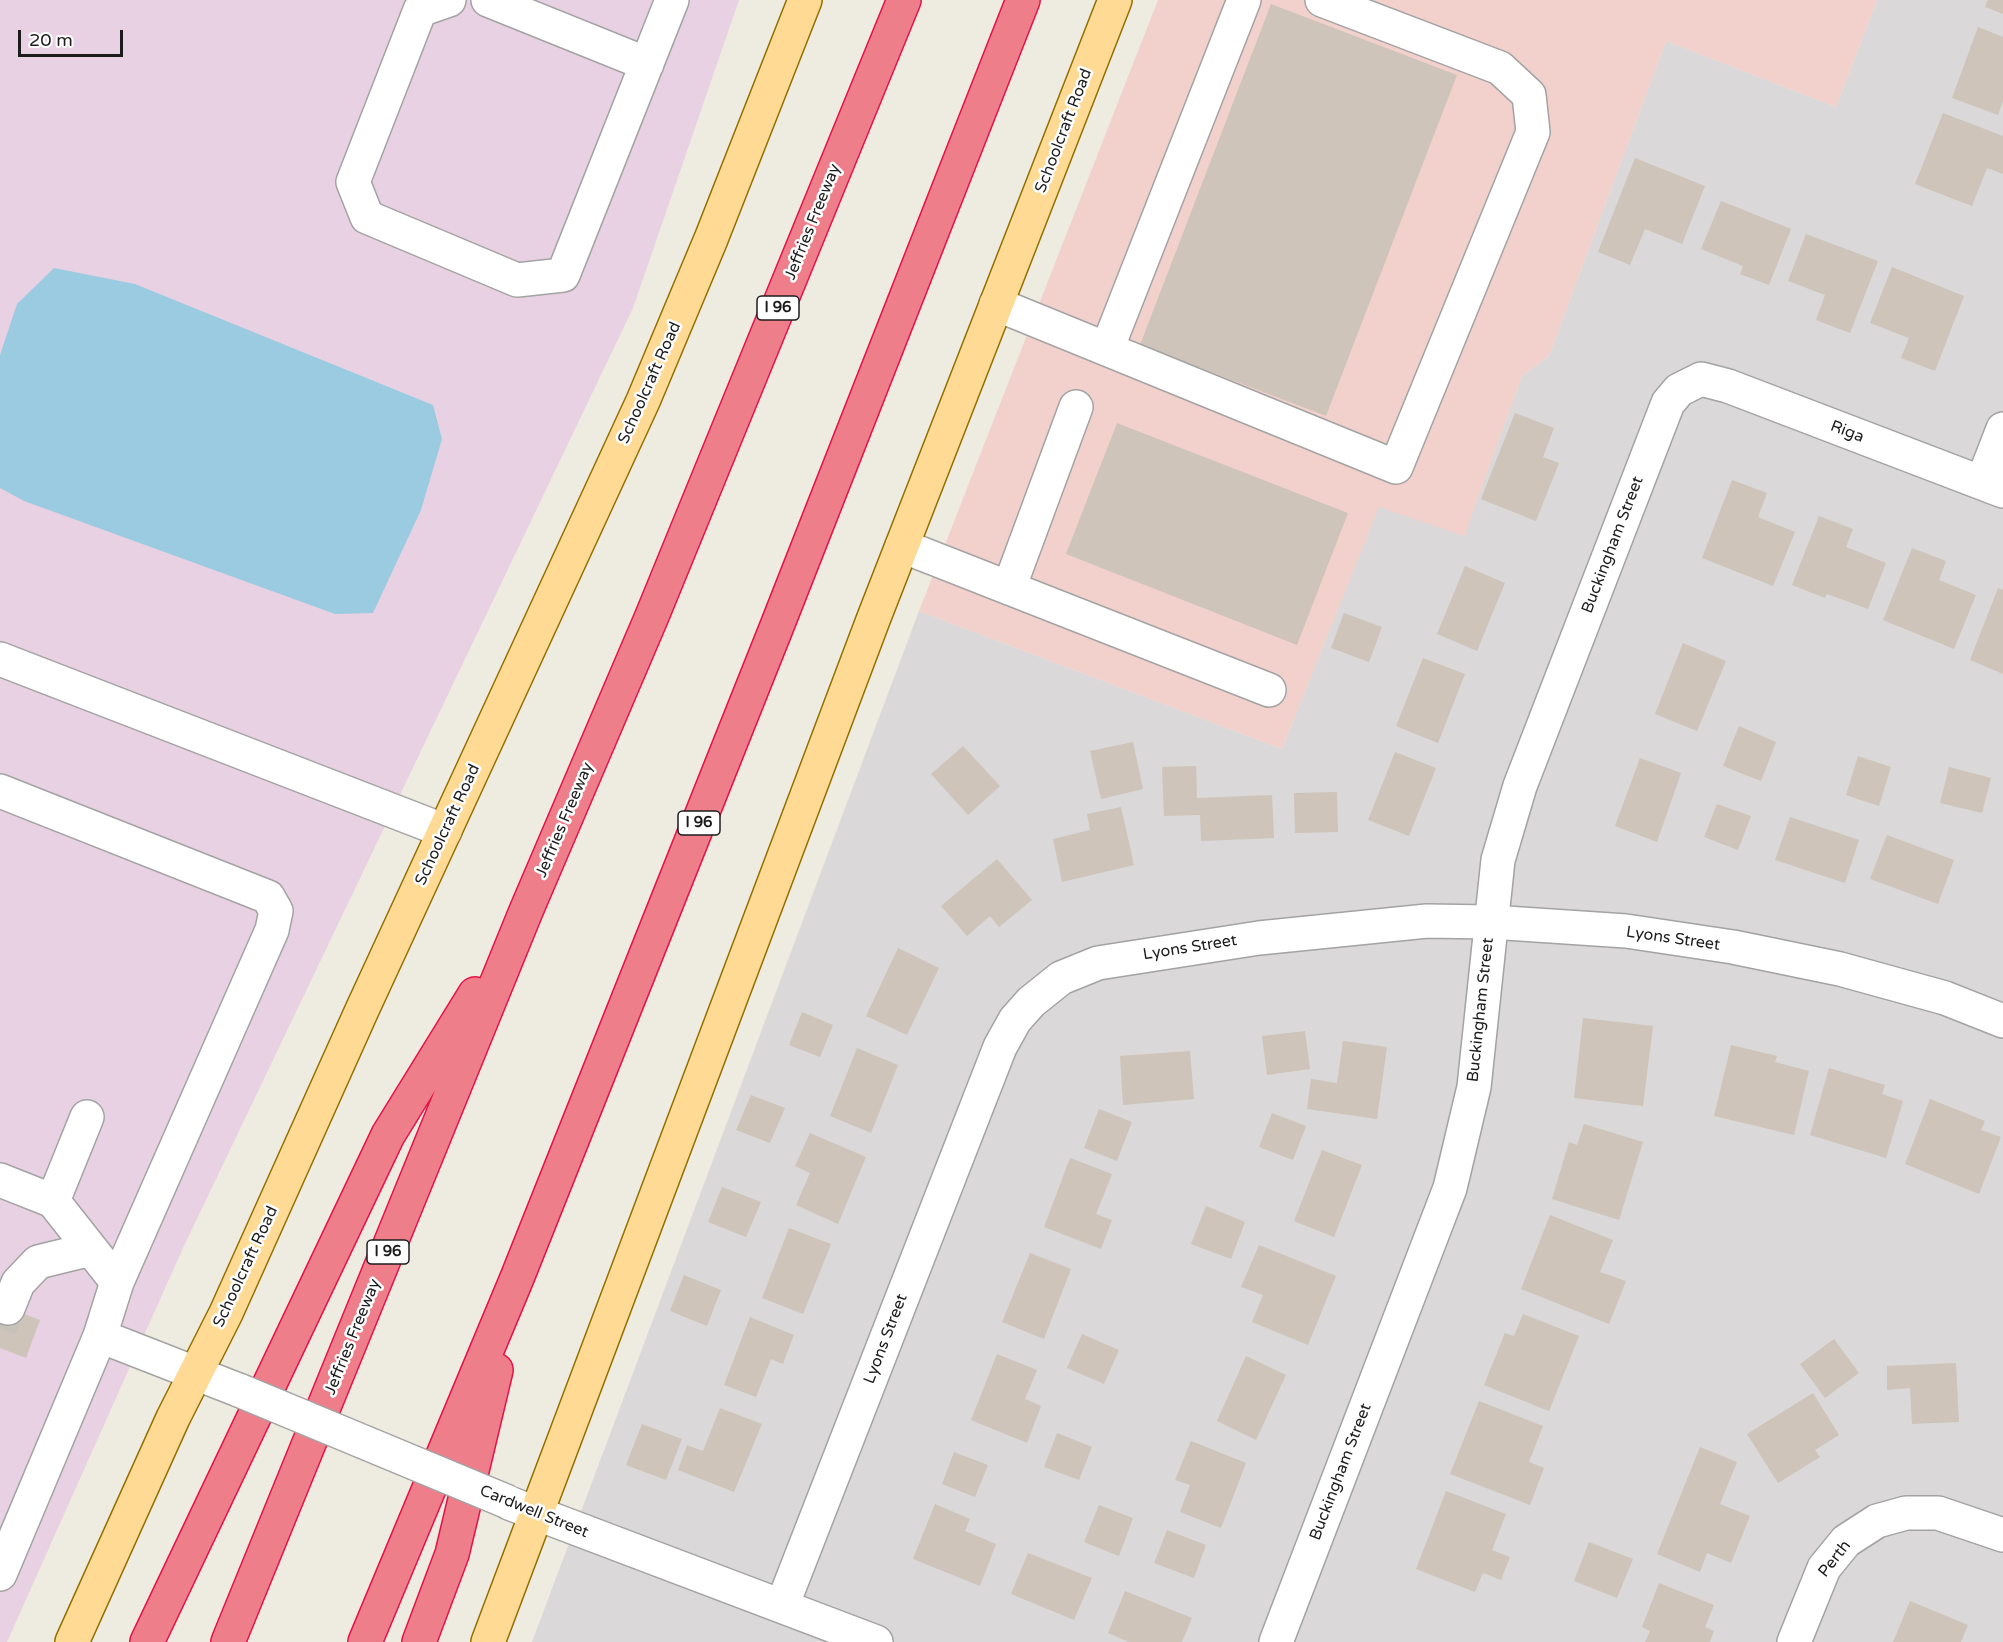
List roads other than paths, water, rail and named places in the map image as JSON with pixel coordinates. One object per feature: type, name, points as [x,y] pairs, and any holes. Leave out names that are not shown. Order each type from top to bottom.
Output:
[{"type":"highway","name":"Jeffries Freeway","points":[[228,1642],[526,911],[652,616],[904,0]]},
{"type":"highway","name":"I 96","points":[[365,1642],[517,1278],[773,637],[1023,0]]},
{"type":"highway","points":[[147,1642],[388,1136],[526,911]]},
{"type":"highway","points":[[419,1642],[452,1554],[517,1278]]},
{"type":"main road","name":"Schoolcraft Road","points":[[72,1642],[173,1418],[226,1313],[643,401],[711,239],[805,0]]},
{"type":"main road","name":"Schoolcraft Road","points":[[488,1642],[538,1514],[718,1028],[902,546],[1115,0]]},
{"type":"street","points":[[450,0],[420,10],[353,182],[367,217],[517,280],[563,275],[672,0]]},
{"type":"street","points":[[488,0],[647,64]]},
{"type":"street","points":[[1107,349],[1244,0]]},
{"type":"street","points":[[996,304],[1396,467],[1533,132],[1529,95],[1500,68],[1322,0]]},
{"type":"street","name":"Riga","points":[[1690,385],[1701,380],[1728,386],[1993,487]]},
{"type":"street","name":"Buckingham Street","points":[[1276,1642],[1450,1188],[1474,1087],[1498,860],[1520,786],[1668,403],[1679,390],[1690,385]]},
{"type":"street","points":[[1009,588],[1076,407]]},
{"type":"street","points":[[1993,487],[2003,429]]},
{"type":"street","points":[[902,546],[1269,690]]},
{"type":"street","points":[[0,659],[445,831]]},
{"type":"street","points":[[0,791],[268,897],[276,911],[272,930],[117,1282],[100,1336],[0,1574]]},
{"type":"street","name":"Lyons Street","points":[[782,1606],[1000,1047],[1015,1020],[1031,1002],[1061,978],[1098,963],[1259,938],[1427,921],[1491,921],[1626,932],[1733,947],[1840,969],[1945,998],[2003,1021]]},
{"type":"street","points":[[53,1201],[87,1117]]},
{"type":"street","points":[[0,1180],[53,1201],[117,1282]]},
{"type":"street","points":[[8,1308],[18,1283],[38,1262],[91,1249]]},
{"type":"street","name":"Cardwell Street","points":[[100,1336],[196,1372],[538,1514],[876,1642]]},
{"type":"street","name":"Perth","points":[[1794,1642],[1824,1568],[1846,1541],[1877,1521],[1906,1513],[1938,1513],[2003,1535]]},
{"type":"water","points":[[54,268],[135,284],[433,405],[442,439],[421,510],[373,613],[335,614],[24,501],[0,488],[0,355],[17,304]]},
{"type":"tunnel","points":[[0,1328],[8,1308]]}]
